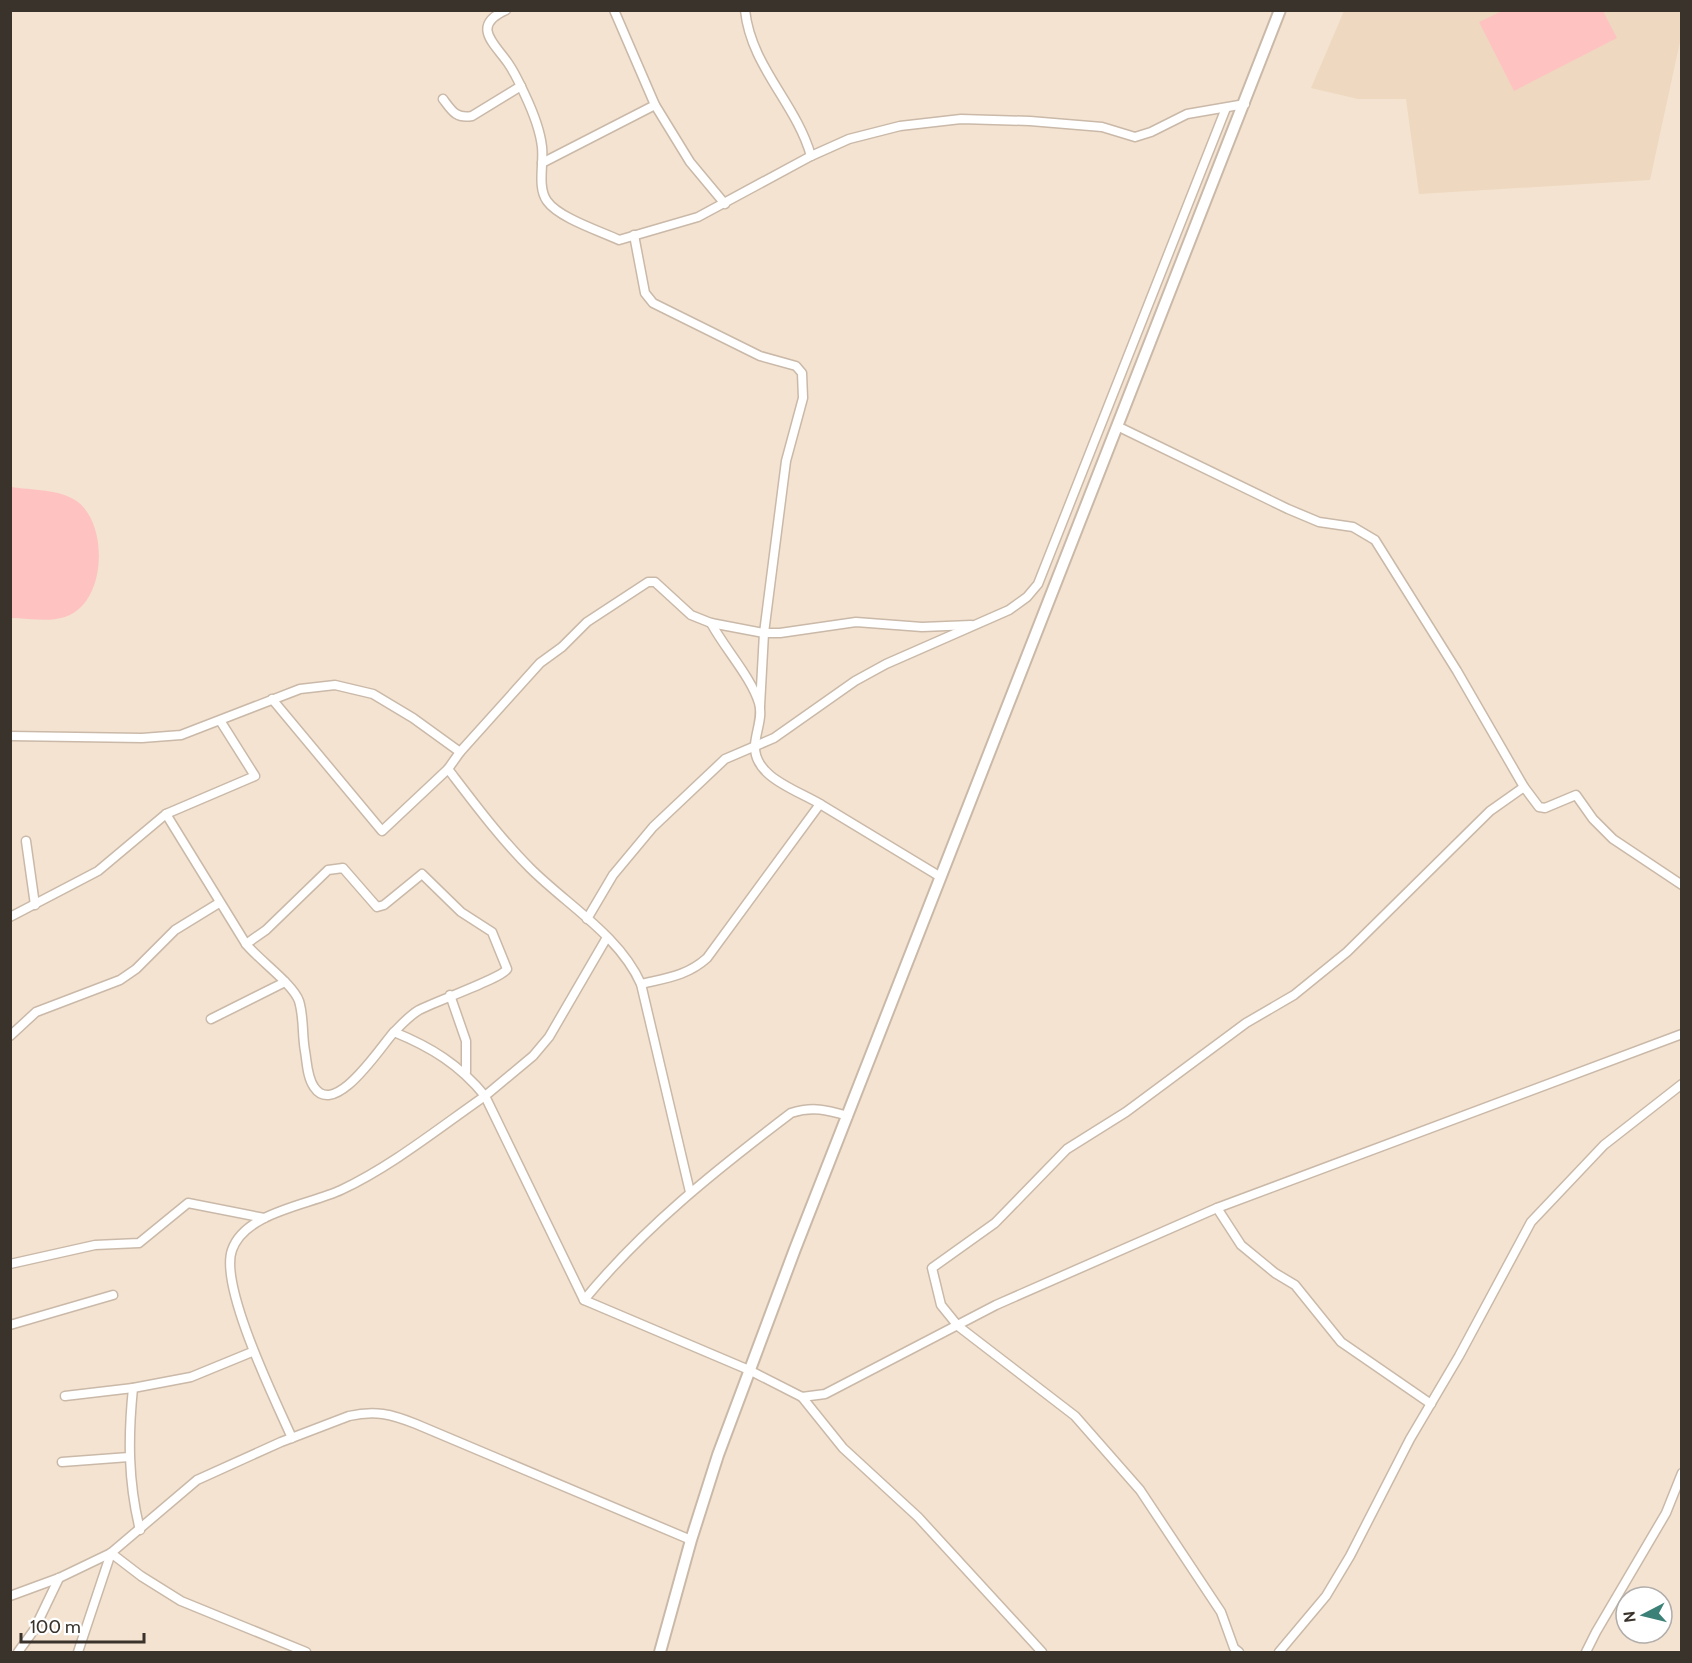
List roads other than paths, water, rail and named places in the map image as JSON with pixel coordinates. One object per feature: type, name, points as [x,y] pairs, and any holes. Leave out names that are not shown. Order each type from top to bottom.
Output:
[{"type":"main road","points":[[660,1653],[691,1540],[721,1445],[939,876],[1045,615],[1280,10]]},
{"type":"street","points":[[506,10],[496,15],[488,26],[488,38],[507,62],[521,86],[539,132],[542,194],[549,204],[568,216],[619,240],[698,217],[811,156],[860,136],[923,122],[961,119],[1078,123],[1135,137],[1151,132],[1187,114],[1245,104]]},
{"type":"street","points":[[614,10],[655,105],[690,162],[725,204]]},
{"type":"street","points":[[745,10],[747,29],[758,58],[806,137],[811,156]]},
{"type":"street","points":[[443,99],[455,115],[464,118],[521,86]]},
{"type":"street","points":[[542,163],[655,105]]},
{"type":"street","points":[[587,919],[614,875],[653,827],[725,759],[774,738],[855,681],[886,664],[972,624],[1009,610],[1038,584],[1226,108]]},
{"type":"street","points":[[634,235],[645,293],[653,303],[760,356],[796,366],[802,372],[803,398],[786,461],[764,633],[760,706],[755,745],[757,760],[764,770],[939,876]]},
{"type":"street","points":[[1117,426],[1288,509],[1319,522],[1353,527],[1375,540],[1457,671],[1524,787],[1539,807],[1545,808],[1576,795],[1593,819],[1613,839],[1682,885]]},
{"type":"street","points":[[272,699],[382,831],[448,769],[460,752],[540,663],[587,622],[648,582],[655,582],[680,609],[711,624],[764,633],[802,631],[856,622],[922,627],[972,624]]},
{"type":"street","points":[[711,624],[755,693],[760,706]]},
{"type":"street","points":[[10,736],[156,737],[181,735],[221,722],[272,699],[310,688],[335,685],[356,688],[373,694],[413,718],[460,752]]},
{"type":"street","points":[[10,917],[111,862],[142,832],[166,814],[255,776],[221,722]]},
{"type":"street","points":[[448,769],[488,821],[530,867],[625,956],[641,984],[690,1192]]},
{"type":"street","points":[[1239,1653],[1234,1648],[1221,1611],[1161,1520],[1115,1459],[1075,1416],[958,1326],[941,1305],[932,1268],[995,1223],[1066,1149],[1126,1112],[1246,1023],[1294,995],[1347,952],[1490,811],[1524,787]]},
{"type":"street","points":[[641,984],[683,975],[693,970],[706,958],[820,804]]},
{"type":"street","points":[[166,814],[246,944],[261,962],[285,982],[299,1001],[310,1077],[314,1088],[321,1093],[340,1092],[350,1085],[394,1032],[411,1016],[450,995],[504,974],[506,962],[492,932],[461,912],[422,874],[384,905],[377,907],[343,868],[328,870],[266,930],[246,944]]},
{"type":"street","points":[[26,841],[35,905]]},
{"type":"street","points":[[10,1036],[36,1012],[120,980],[136,969],[175,930],[219,903]]},
{"type":"street","points":[[292,1438],[252,1352],[234,1286],[232,1250],[242,1235],[264,1218],[340,1191],[485,1096],[533,1056],[549,1037],[606,939]]},
{"type":"street","points":[[211,1018],[285,982]]},
{"type":"street","points":[[450,995],[466,1041],[466,1072]]},
{"type":"street","points":[[394,1032],[414,1041],[466,1072],[485,1096],[584,1300],[750,1370],[802,1397],[843,1448],[918,1517],[1037,1651]]},
{"type":"street","points":[[802,1397],[825,1394],[996,1305],[1085,1263],[1217,1208],[1682,1034]]},
{"type":"street","points":[[1279,1653],[1326,1596],[1531,1222],[1604,1145],[1682,1084]]},
{"type":"street","points":[[584,1300],[641,1236],[690,1192],[791,1113],[808,1108],[821,1108],[848,1116]]},
{"type":"street","points":[[10,1264],[95,1245],[140,1243],[188,1203],[264,1218]]},
{"type":"street","points":[[1217,1208],[1241,1245],[1268,1268],[1295,1285],[1349,1349],[1431,1404]]},
{"type":"street","points":[[10,1325],[112,1295]]},
{"type":"street","points":[[65,1396],[133,1388],[191,1377],[252,1352]]},
{"type":"street","points":[[133,1388],[129,1457],[131,1490],[140,1530]]},
{"type":"street","points":[[10,1596],[59,1578],[111,1553],[197,1480],[292,1438],[349,1416],[373,1412],[390,1414],[691,1540]]},
{"type":"street","points":[[62,1462],[129,1457]]},
{"type":"street","points":[[1586,1653],[1611,1605],[1641,1560],[1666,1513],[1682,1473]]},
{"type":"street","points":[[78,1653],[111,1553]]},
{"type":"street","points":[[111,1553],[141,1576],[181,1601],[306,1653]]},
{"type":"street","points":[[18,1653],[43,1612],[59,1578]]}]
